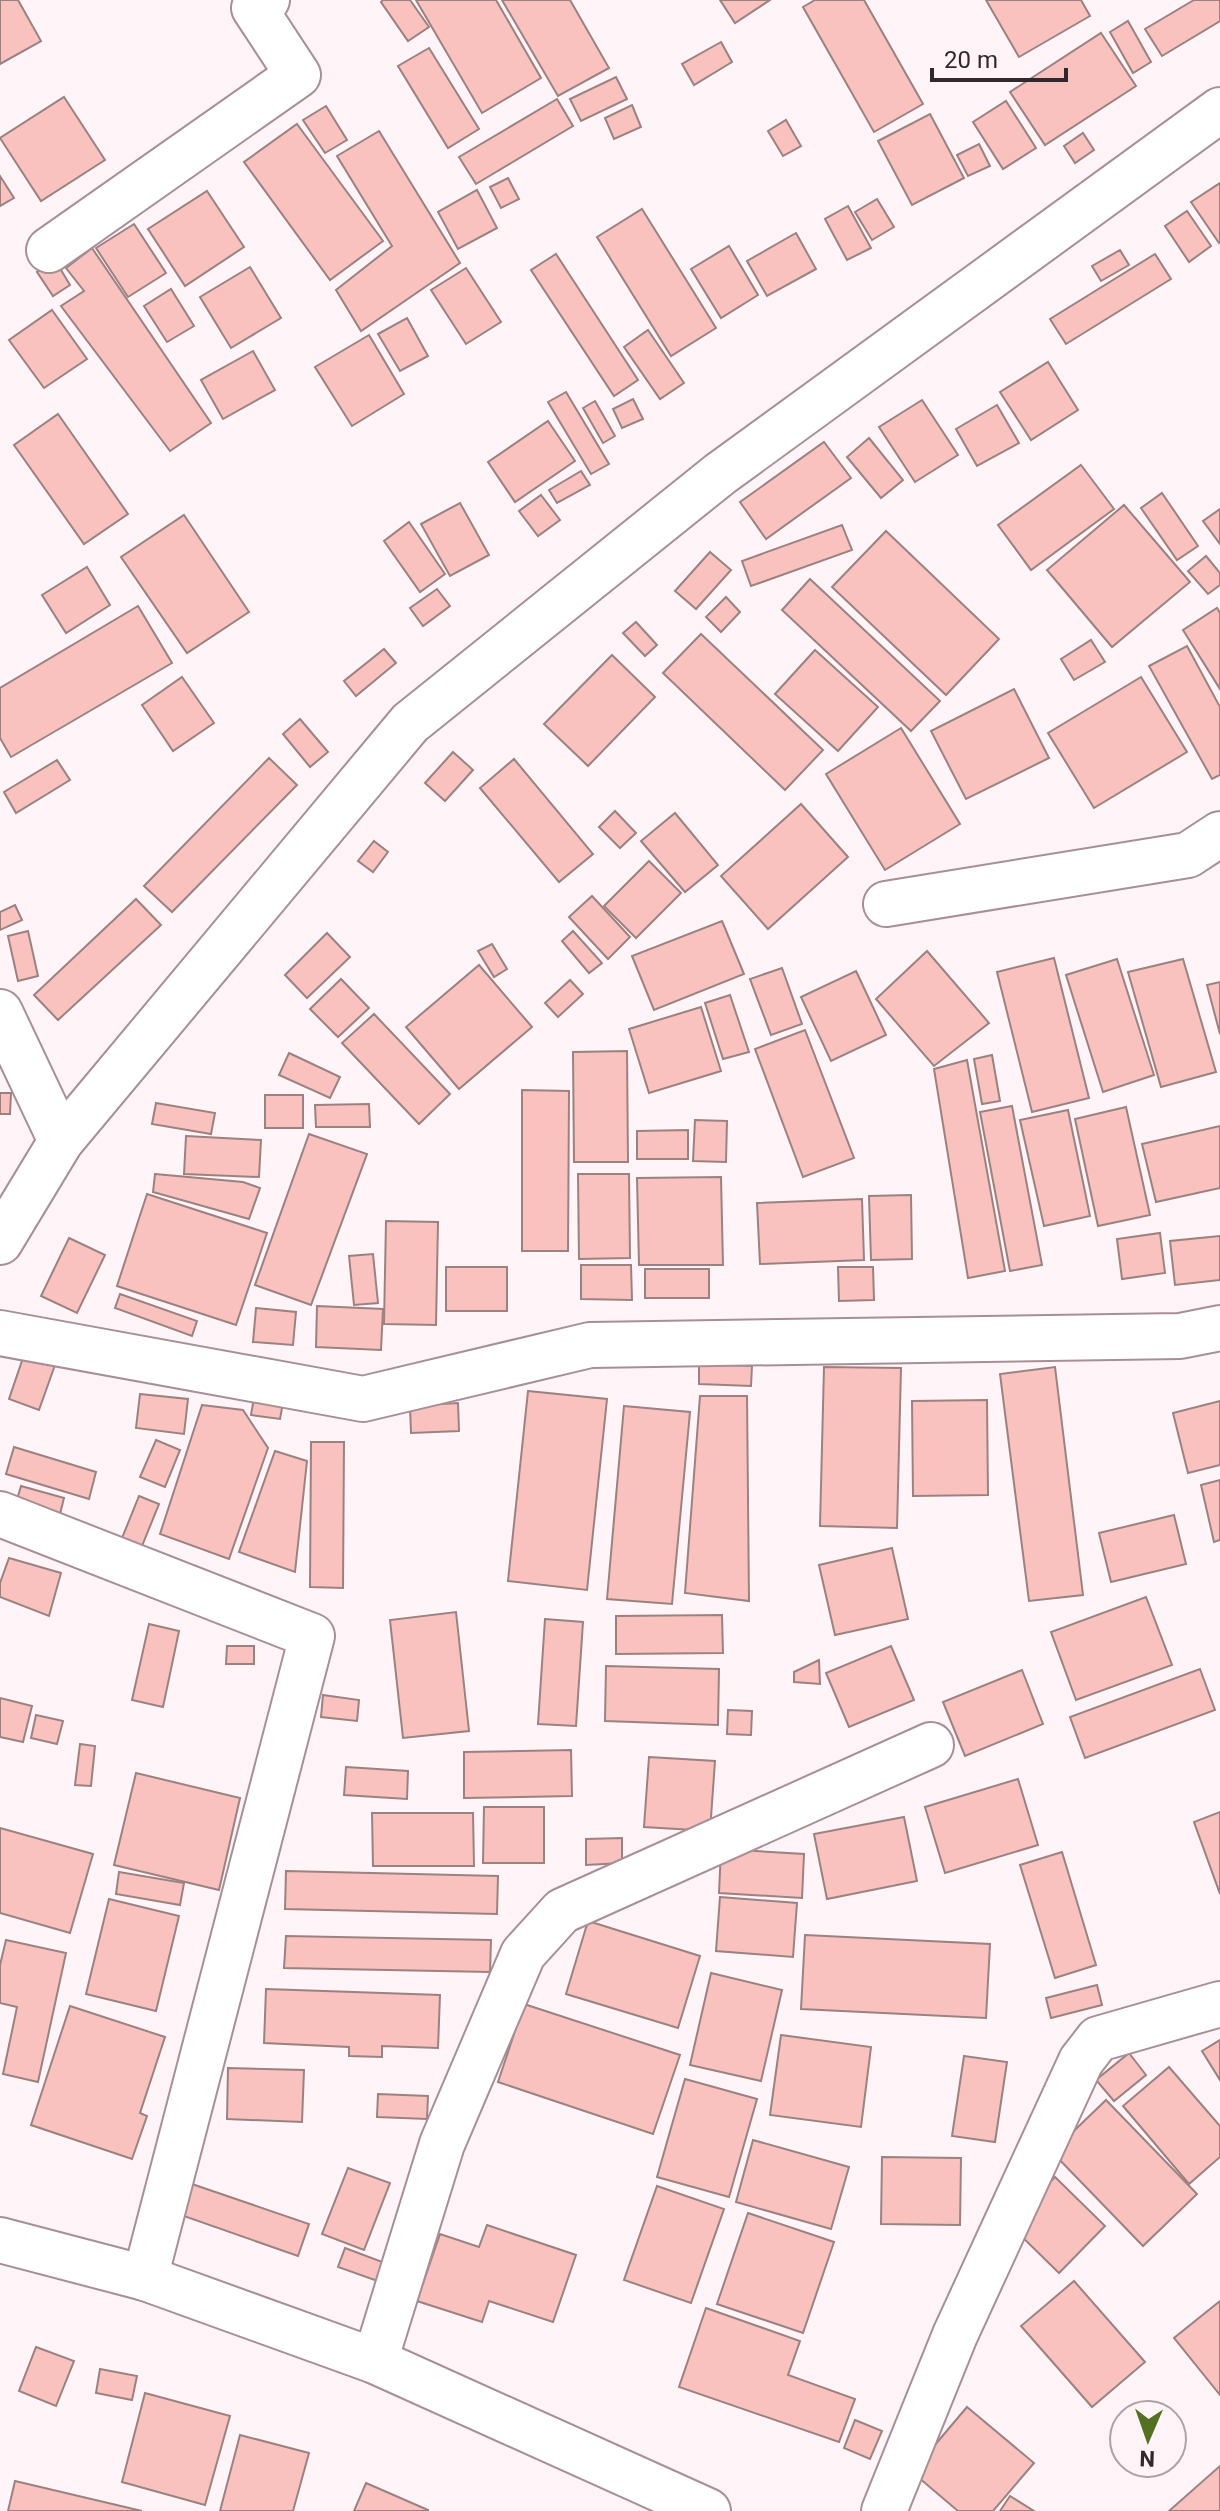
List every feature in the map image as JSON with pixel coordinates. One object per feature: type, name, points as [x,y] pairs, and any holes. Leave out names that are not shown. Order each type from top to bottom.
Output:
[{"type":"street","points":[[49,250],[298,75],[256,3]]},
{"type":"street","points":[[0,1242],[61,1141],[410,723],[720,474],[1220,110]]},
{"type":"street","points":[[886,904],[1188,855],[1220,834]]},
{"type":"street","points":[[0,1012],[61,1141]]},
{"type":"street","points":[[0,1333],[363,1399],[590,1345],[1180,1336],[1220,1328]]},
{"type":"street","points":[[0,1514],[312,1636],[145,2278]]},
{"type":"street","points":[[375,2361],[442,2144],[523,1954],[562,1911],[931,1745]]},
{"type":"street","points":[[884,2511],[955,2335],[1081,2061],[1098,2039],[1220,2004]]},
{"type":"street","points":[[0,2240],[145,2278],[375,2361],[708,2511]]},
{"type":"building","points":[[0,0],[18,0],[41,41],[0,64]]},
{"type":"building","points":[[410,0],[429,27],[408,41],[381,2]]},
{"type":"building","points":[[416,0],[496,0],[541,78],[482,113]]},
{"type":"building","points":[[502,0],[570,0],[609,68],[558,96]]},
{"type":"building","points":[[720,0],[770,0],[735,23]]},
{"type":"building","points":[[815,0],[864,0],[923,104],[874,132],[803,7]]},
{"type":"building","points":[[986,0],[1081,0],[1090,16],[1019,57]]},
{"type":"building","points":[[1194,0],[1220,0],[1220,21],[1162,56],[1145,29]]},
{"type":"building","points":[[1128,21],[1151,62],[1133,73],[1110,32]]},
{"type":"building","points":[[1101,33],[1136,86],[1045,145],[1010,92]]},
{"type":"building","points":[[721,42],[732,62],[694,85],[682,64]]},
{"type":"building","points":[[429,48],[479,129],[448,148],[398,66]]},
{"type":"building","points":[[616,77],[627,99],[581,121],[570,99]]},
{"type":"building","points":[[64,97],[105,160],[41,201],[0,138]]},
{"type":"building","points":[[557,99],[573,126],[476,184],[459,157]]},
{"type":"building","points":[[1006,101],[1036,148],[1003,169],[973,122]]},
{"type":"building","points":[[632,105],[641,127],[614,139],[605,118]]},
{"type":"building","points":[[326,106],[347,140],[325,153],[303,120]]},
{"type":"building","points":[[930,114],[964,178],[912,205],[878,141]]},
{"type":"building","points":[[786,120],[801,146],[783,156],[768,131]]},
{"type":"building","points":[[297,124],[383,241],[330,280],[244,162]]},
{"type":"building","points":[[379,131],[460,263],[361,331],[336,290],[392,246],[337,156]]},
{"type":"building","points":[[1083,133],[1094,150],[1075,163],[1064,146]]},
{"type":"building","points":[[979,144],[990,166],[968,176],[957,155]]},
{"type":"building","points":[[0,176],[14,198],[0,206]]},
{"type":"building","points":[[508,178],[519,199],[501,208],[490,187]]},
{"type":"building","points":[[1220,183],[1220,242],[1219,243],[1191,202]]},
{"type":"building","points":[[477,190],[497,228],[458,249],[438,212]]},
{"type":"building","points":[[207,191],[244,247],[185,286],[148,229]]},
{"type":"building","points":[[877,199],[894,227],[872,240],[855,212]]},
{"type":"building","points":[[848,206],[871,248],[847,260],[825,219]]},
{"type":"building","points":[[642,209],[716,328],[671,356],[597,237]]},
{"type":"building","points":[[1187,211],[1211,246],[1189,262],[1165,226]]},
{"type":"building","points":[[134,224],[166,273],[128,297],[96,248]]},
{"type":"building","points":[[796,233],[816,269],[767,296],[747,261]]},
{"type":"building","points":[[729,246],[758,295],[721,318],[691,269]]},
{"type":"building","points":[[92,248],[211,423],[170,451],[61,306],[84,291],[66,268]]},
{"type":"building","points":[[1120,250],[1129,265],[1101,281],[1092,266]]},
{"type":"building","points":[[556,254],[638,380],[614,396],[531,270]]},
{"type":"building","points":[[1155,254],[1171,279],[1066,344],[1050,319]]},
{"type":"building","points":[[55,260],[70,285],[53,296],[37,272]]},
{"type":"building","points":[[250,267],[281,318],[231,348],[200,297]]},
{"type":"building","points":[[466,268],[501,322],[466,344],[431,290]]},
{"type":"building","points":[[171,289],[194,326],[167,342],[144,306]]},
{"type":"building","points":[[52,310],[87,359],[44,388],[9,340]]},
{"type":"building","points":[[407,318],[428,356],[400,371],[378,334]]},
{"type":"building","points":[[648,330],[684,383],[660,399],[624,347]]},
{"type":"building","points":[[369,335],[404,394],[352,426],[315,367]]},
{"type":"building","points":[[253,351],[275,390],[223,419],[201,380]]},
{"type":"building","points":[[1048,362],[1078,410],[1031,440],[1000,392]]},
{"type":"building","points":[[566,392],[609,464],[591,474],[548,402]]},
{"type":"building","points":[[633,399],[643,419],[622,428],[613,409]]},
{"type":"building","points":[[922,400],[958,455],[915,482],[879,427]]},
{"type":"building","points":[[595,401],[615,436],[603,443],[583,408]]},
{"type":"building","points":[[997,405],[1019,443],[977,466],[956,429]]},
{"type":"building","points":[[58,414],[128,514],[84,544],[14,445]]},
{"type":"building","points":[[548,421],[575,461],[515,502],[488,462]]},
{"type":"building","points":[[869,438],[903,480],[881,498],[847,457]]},
{"type":"building","points":[[824,442],[851,478],[766,539],[740,502]]},
{"type":"building","points":[[1081,465],[1114,509],[1031,570],[998,525]]},
{"type":"building","points":[[581,471],[590,485],[557,503],[549,490]]},
{"type":"building","points":[[1162,493],[1198,546],[1177,560],[1141,508]]},
{"type":"building","points":[[541,495],[560,520],[538,536],[519,511]]},
{"type":"building","points":[[460,503],[489,555],[450,576],[421,524]]},
{"type":"building","points":[[1124,505],[1190,582],[1112,647],[1047,570]]},
{"type":"building","points":[[1220,509],[1220,544],[1203,521]]},
{"type":"building","points":[[184,515],[249,612],[187,653],[121,557]]},
{"type":"building","points":[[409,522],[445,574],[420,592],[384,541]]},
{"type":"building","points":[[842,525],[852,550],[751,586],[742,561]]},
{"type":"building","points":[[886,531],[999,639],[946,695],[832,587]]},
{"type":"building","points":[[710,552],[731,570],[696,609],[675,591]]},
{"type":"building","points":[[1206,556],[1220,573],[1220,585],[1208,594],[1188,571]]},
{"type":"building","points":[[87,567],[110,605],[66,633],[42,595]]},
{"type":"building","points":[[810,579],[940,701],[911,731],[782,610]]},
{"type":"building","points":[[437,589],[450,606],[423,626],[410,608]]},
{"type":"building","points":[[726,597],[740,612],[721,632],[706,617]]},
{"type":"building","points":[[138,606],[172,663],[11,757],[0,738],[0,688]]},
{"type":"building","points":[[1217,608],[1220,613],[1220,689],[1183,630]]},
{"type":"building","points":[[636,622],[657,645],[645,656],[623,633]]},
{"type":"building","points":[[701,634],[823,750],[785,790],[663,673]]},
{"type":"building","points":[[1091,640],[1105,662],[1074,680],[1061,659]]},
{"type":"building","points":[[1187,646],[1220,707],[1220,775],[1212,779],[1149,666]]},
{"type":"building","points":[[384,649],[396,663],[356,696],[344,681]]},
{"type":"building","points":[[815,650],[878,707],[838,751],[775,694]]},
{"type":"building","points":[[612,655],[655,697],[588,766],[544,724]]},
{"type":"building","points":[[182,677],[214,723],[173,751],[142,705]]},
{"type":"building","points":[[1141,677],[1187,752],[1094,808],[1048,733]]},
{"type":"building","points":[[1014,689],[1049,758],[966,799],[931,731]]},
{"type":"building","points":[[300,719],[328,752],[310,767],[283,734]]},
{"type":"building","points":[[901,728],[960,824],[885,870],[826,774]]},
{"type":"building","points":[[453,752],[473,770],[445,801],[425,783]]},
{"type":"building","points":[[269,758],[297,785],[172,912],[144,886]]},
{"type":"building","points":[[514,759],[593,854],[559,882],[480,788]]},
{"type":"building","points":[[57,760],[70,780],[16,813],[4,792]]},
{"type":"building","points":[[801,804],[848,857],[768,929],[721,876]]},
{"type":"building","points":[[615,811],[636,833],[620,848],[599,827]]},
{"type":"building","points":[[675,813],[718,865],[685,892],[641,841]]},
{"type":"building","points":[[374,841],[388,852],[373,872],[358,861]]},
{"type":"building","points":[[649,861],[681,893],[636,938],[604,906]]},
{"type":"building","points":[[592,896],[630,937],[608,959],[569,917]]},
{"type":"building","points":[[136,899],[161,925],[58,1020],[34,995]]},
{"type":"building","points":[[15,905],[22,920],[0,930],[0,912]]},
{"type":"building","points":[[722,921],[744,974],[654,1010],[632,956]]},
{"type":"building","points":[[28,931],[38,976],[18,981],[8,936]]},
{"type":"building","points":[[573,931],[602,963],[589,973],[562,941]]},
{"type":"building","points":[[327,933],[350,957],[307,998],[285,975]]},
{"type":"building","points":[[492,944],[507,969],[494,977],[478,951]]},
{"type":"building","points":[[927,951],[989,1023],[934,1066],[876,999]]},
{"type":"building","points":[[1054,958],[1089,1098],[1032,1112],[997,972]]},
{"type":"building","points":[[1117,959],[1154,1075],[1103,1092],[1066,975]]},
{"type":"building","points":[[1183,959],[1216,1072],[1161,1087],[1128,972]]},
{"type":"building","points":[[479,965],[532,1027],[459,1089],[406,1027]]},
{"type":"building","points":[[782,968],[802,1024],[771,1035],[750,979]]},
{"type":"building","points":[[856,971],[886,1035],[831,1061],[801,997]]},
{"type":"building","points":[[341,979],[369,1008],[338,1037],[310,1009]]},
{"type":"building","points":[[570,980],[583,994],[558,1017],[545,1003]]},
{"type":"building","points":[[1220,982],[1220,1034],[1207,985]]},
{"type":"building","points":[[730,995],[749,1052],[723,1059],[705,1003]]},
{"type":"building","points":[[701,1007],[721,1071],[649,1093],[629,1029]]},
{"type":"building","points":[[374,1014],[450,1094],[419,1124],[342,1043]]},
{"type":"building","points":[[805,1030],[854,1158],[803,1177],[755,1049]]},
{"type":"building","points":[[627,1051],[628,1162],[574,1162],[573,1052]]},
{"type":"building","points":[[289,1053],[340,1077],[330,1098],[279,1075]]},
{"type":"building","points":[[992,1055],[1000,1101],[982,1104],[974,1059]]},
{"type":"building","points":[[967,1060],[1005,1271],[968,1278],[934,1069]]},
{"type":"building","points":[[522,1090],[569,1091],[568,1251],[522,1251]]},
{"type":"building","points":[[0,1093],[11,1093],[10,1114],[0,1114]]},
{"type":"building","points":[[265,1095],[303,1095],[303,1128],[265,1128]]},
{"type":"building","points":[[156,1103],[215,1113],[211,1134],[152,1124]]},
{"type":"building","points":[[369,1104],[370,1127],[316,1127],[315,1105]]},
{"type":"building","points":[[1012,1106],[1042,1265],[1010,1271],[980,1112]]},
{"type":"building","points":[[1126,1107],[1150,1215],[1098,1226],[1075,1119]]},
{"type":"building","points":[[1068,1110],[1090,1216],[1044,1226],[1020,1120]]},
{"type":"building","points":[[695,1120],[727,1121],[726,1162],[693,1161]]},
{"type":"building","points":[[1220,1126],[1220,1188],[1156,1202],[1142,1144]]},
{"type":"building","points":[[688,1130],[688,1159],[637,1159],[637,1131]]},
{"type":"building","points":[[309,1134],[367,1154],[311,1305],[255,1285]]},
{"type":"building","points":[[186,1136],[261,1140],[259,1177],[184,1174]]},
{"type":"building","points":[[155,1174],[243,1182],[260,1188],[249,1219],[153,1192]]},
{"type":"building","points":[[578,1174],[629,1174],[630,1258],[579,1259]]},
{"type":"building","points":[[721,1177],[723,1265],[639,1265],[637,1178]]},
{"type":"building","points":[[147,1194],[267,1233],[236,1325],[117,1286]]},
{"type":"building","points":[[911,1195],[912,1259],[871,1260],[869,1196]]},
{"type":"building","points":[[862,1199],[864,1260],[760,1264],[757,1203]]},
{"type":"building","points":[[386,1221],[438,1222],[436,1325],[384,1324]]},
{"type":"building","points":[[1160,1233],[1165,1273],[1122,1279],[1117,1239]]},
{"type":"building","points":[[1220,1236],[1220,1280],[1175,1285],[1170,1241]]},
{"type":"building","points":[[69,1238],[105,1255],[77,1313],[41,1296]]},
{"type":"building","points":[[373,1254],[378,1303],[354,1305],[349,1256]]},
{"type":"building","points":[[581,1265],[631,1265],[632,1300],[581,1299]]},
{"type":"building","points":[[446,1267],[507,1267],[507,1311],[446,1311]]},
{"type":"building","points":[[838,1267],[873,1267],[874,1300],[839,1301]]},
{"type":"building","points":[[645,1269],[709,1269],[709,1298],[645,1298]]},
{"type":"building","points":[[120,1294],[197,1321],[192,1336],[115,1308]]},
{"type":"building","points":[[317,1306],[383,1309],[381,1350],[316,1347]]},
{"type":"building","points":[[256,1308],[296,1312],[293,1345],[253,1342]]},
{"type":"building","points":[[24,1355],[55,1365],[39,1410],[9,1399]]},
{"type":"building","points":[[699,1364],[752,1366],[751,1386],[699,1384]]},
{"type":"building","points":[[824,1367],[901,1368],[897,1528],[820,1526]]},
{"type":"building","points":[[1055,1367],[1083,1595],[1029,1601],[1000,1374]]},
{"type":"building","points":[[528,1391],[607,1399],[587,1590],[508,1581]]},
{"type":"building","points":[[255,1392],[284,1397],[280,1419],[251,1415]]},
{"type":"building","points":[[140,1394],[188,1399],[184,1434],[136,1428]]},
{"type":"building","points":[[700,1396],[747,1396],[749,1601],[685,1593]]},
{"type":"building","points":[[987,1400],[988,1495],[913,1496],[912,1401]]},
{"type":"building","points":[[1220,1401],[1220,1465],[1188,1473],[1173,1413]]},
{"type":"building","points":[[458,1403],[459,1431],[411,1433],[410,1406]]},
{"type":"building","points":[[202,1405],[243,1410],[268,1448],[229,1559],[160,1534]]},
{"type":"building","points":[[624,1406],[690,1412],[672,1604],[607,1599]]},
{"type":"building","points":[[156,1440],[180,1450],[165,1487],[140,1477]]},
{"type":"building","points":[[311,1442],[344,1442],[343,1588],[310,1587]]},
{"type":"building","points":[[14,1447],[96,1472],[89,1499],[6,1474]]},
{"type":"building","points":[[275,1451],[307,1461],[295,1572],[239,1552]]},
{"type":"building","points":[[1220,1480],[1220,1540],[1214,1542],[1201,1485]]},
{"type":"building","points":[[21,1486],[64,1498],[58,1522],[14,1510]]},
{"type":"building","points":[[139,1496],[159,1504],[138,1556],[118,1548]]},
{"type":"building","points":[[1174,1515],[1186,1564],[1111,1582],[1099,1533]]},
{"type":"building","points":[[892,1548],[908,1619],[835,1635],[819,1565]]},
{"type":"building","points":[[9,1558],[61,1573],[49,1616],[0,1597],[0,1583]]},
{"type":"building","points":[[1146,1597],[1172,1665],[1076,1700],[1051,1632]]},
{"type":"building","points":[[456,1612],[469,1731],[403,1738],[390,1620]]},
{"type":"building","points":[[722,1615],[723,1653],[616,1654],[616,1616]]},
{"type":"building","points":[[545,1619],[583,1622],[576,1726],[538,1724]]},
{"type":"building","points":[[149,1624],[179,1631],[163,1707],[132,1700]]},
{"type":"building","points":[[227,1646],[254,1646],[254,1664],[226,1664]]},
{"type":"building","points":[[891,1646],[914,1700],[849,1727],[826,1673]]},
{"type":"building","points":[[819,1660],[820,1684],[794,1682],[794,1672]]},
{"type":"building","points":[[606,1666],[719,1669],[718,1725],[605,1721]]},
{"type":"building","points":[[1200,1669],[1215,1710],[1085,1758],[1070,1717]]},
{"type":"building","points":[[1022,1670],[1043,1724],[965,1756],[943,1702]]},
{"type":"building","points":[[323,1695],[359,1700],[357,1721],[321,1717]]},
{"type":"building","points":[[0,1698],[32,1706],[23,1742],[0,1737]]},
{"type":"building","points":[[728,1710],[752,1711],[751,1735],[727,1734]]},
{"type":"building","points":[[36,1715],[63,1721],[57,1744],[31,1738]]},
{"type":"building","points":[[80,1744],[95,1746],[91,1786],[75,1785]]},
{"type":"building","points":[[571,1750],[572,1796],[464,1798],[464,1752]]},
{"type":"building","points":[[649,1757],[715,1761],[710,1831],[644,1827]]},
{"type":"building","points":[[346,1767],[408,1771],[407,1799],[344,1795]]},
{"type":"building","points":[[136,1773],[240,1798],[219,1890],[114,1865]]},
{"type":"building","points":[[1018,1779],[1038,1845],[945,1873],[925,1807]]},
{"type":"building","points":[[484,1807],[544,1807],[544,1863],[483,1863]]},
{"type":"building","points":[[1220,1812],[1220,1894],[1194,1822]]},
{"type":"building","points":[[372,1813],[473,1813],[474,1866],[373,1866]]},
{"type":"building","points":[[904,1817],[917,1881],[827,1899],[814,1834]]},
{"type":"building","points":[[0,1828],[93,1854],[70,1933],[0,1913]]},
{"type":"building","points":[[622,1838],[622,1863],[586,1865],[586,1839]]},
{"type":"building","points":[[721,1849],[804,1854],[802,1898],[719,1893]]},
{"type":"building","points":[[1062,1852],[1096,1965],[1055,1978],[1020,1865]]},
{"type":"building","points":[[286,1871],[498,1876],[497,1914],[285,1909]]},
{"type":"building","points":[[119,1872],[184,1883],[180,1905],[116,1894]]},
{"type":"building","points":[[720,1897],[797,1903],[793,1957],[716,1951]]},
{"type":"building","points":[[109,1899],[179,1916],[156,2011],[86,1994]]},
{"type":"building","points":[[588,1921],[700,1956],[678,2028],[566,1994]]},
{"type":"building","points":[[805,1935],[990,1944],[986,2018],[801,2009]]},
{"type":"building","points":[[286,1936],[491,1940],[490,1972],[284,1968]]},
{"type":"building","points":[[6,1940],[66,1953],[38,2082],[3,2074],[17,2007],[0,2003],[0,1965]]},
{"type":"building","points":[[711,1973],[782,1990],[761,2081],[690,2065]]},
{"type":"building","points":[[1097,1985],[1102,2005],[1051,2018],[1046,1998]]},
{"type":"building","points":[[266,1989],[440,1995],[438,2048],[382,2046],[382,2057],[349,2056],[349,2047],[264,2043]]},
{"type":"building","points":[[524,2004],[680,2055],[653,2134],[498,2082]]},
{"type":"building","points":[[70,2006],[165,2037],[140,2113],[147,2116],[132,2159],[31,2125]]},
{"type":"building","points":[[781,2035],[871,2047],[861,2127],[770,2115]]},
{"type":"building","points":[[1220,2040],[1220,2080],[1202,2051]]},
{"type":"building","points":[[1129,2053],[1146,2075],[1114,2101],[1096,2080]]},
{"type":"building","points":[[964,2056],[1007,2062],[995,2142],[952,2136]]},
{"type":"building","points":[[1169,2067],[1220,2126],[1220,2157],[1189,2184],[1123,2106]]},
{"type":"building","points":[[228,2068],[304,2070],[302,2122],[227,2119]]},
{"type":"building","points":[[685,2079],[757,2099],[729,2197],[657,2177]]},
{"type":"building","points":[[378,2094],[428,2096],[427,2119],[377,2117]]},
{"type":"building","points":[[1106,2100],[1197,2194],[1143,2246],[1052,2152]]},
{"type":"building","points":[[753,2140],[849,2167],[831,2229],[736,2202]]},
{"type":"building","points":[[882,2157],[961,2158],[960,2225],[881,2224]]},
{"type":"building","points":[[348,2168],[390,2183],[364,2250],[322,2234]]},
{"type":"building","points":[[1055,2177],[1105,2226],[1059,2273],[1009,2224]]},
{"type":"building","points":[[189,2183],[309,2224],[298,2256],[178,2214]]},
{"type":"building","points":[[657,2186],[724,2209],[691,2303],[624,2280]]},
{"type":"building","points":[[748,2213],[834,2242],[803,2333],[717,2304]]},
{"type":"building","points":[[487,2225],[576,2255],[553,2322],[489,2301],[482,2322],[417,2301],[440,2234],[479,2247]]},
{"type":"building","points":[[345,2248],[393,2266],[386,2284],[338,2267]]},
{"type":"building","points":[[1074,2281],[1145,2362],[1092,2407],[1021,2326]]},
{"type":"building","points":[[1220,2301],[1220,2395],[1174,2338]]},
{"type":"building","points":[[706,2308],[800,2341],[788,2375],[855,2399],[839,2442],[679,2387]]},
{"type":"building","points":[[36,2347],[74,2361],[56,2406],[19,2391]]},
{"type":"building","points":[[100,2369],[137,2376],[132,2400],[96,2393]]},
{"type":"building","points":[[145,2393],[230,2416],[205,2505],[122,2482]]},
{"type":"building","points":[[967,2407],[1034,2463],[993,2511],[958,2511],[912,2472]]},
{"type":"building","points":[[855,2420],[882,2431],[870,2459],[844,2448]]},
{"type":"building","points":[[240,2435],[309,2453],[293,2511],[220,2511]]},
{"type":"building","points":[[1220,2466],[1220,2511],[1169,2511]]},
{"type":"building","points":[[15,2481],[142,2511],[8,2511]]},
{"type":"building","points":[[366,2483],[428,2510],[428,2511],[354,2511]]},
{"type":"building","points":[[1010,2496],[1034,2511],[1000,2511]]}]
